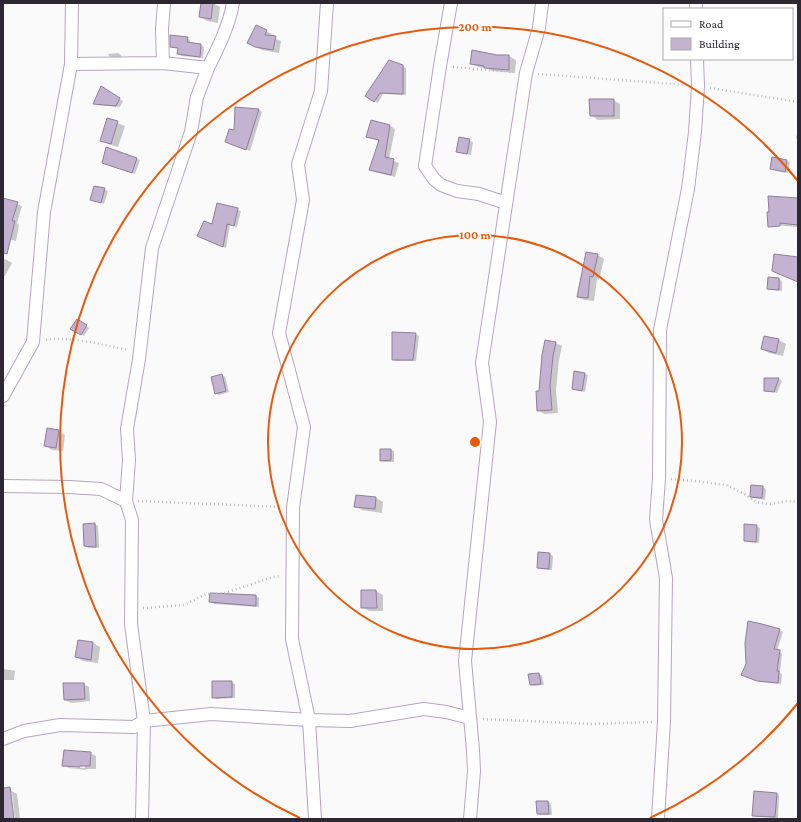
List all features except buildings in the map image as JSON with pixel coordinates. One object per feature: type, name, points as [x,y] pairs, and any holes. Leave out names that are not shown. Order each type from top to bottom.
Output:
[{"type":"street","points":[[3,396],[33,342],[44,212],[71,64],[72,3]]},
{"type":"street","points":[[163,63],[162,29],[164,3]]},
{"type":"street","points":[[142,819],[144,721],[130,624],[132,609],[132,520],[126,501],[129,460],[127,429],[140,352],[152,248],[191,132],[197,97],[218,47],[232,10],[233,3]]},
{"type":"street","points":[[315,819],[309,720],[292,640],[293,508],[304,427],[279,333],[303,200],[298,164],[321,91],[327,3]]},
{"type":"street","points":[[451,3],[425,166],[434,179],[441,185],[457,192],[479,194],[506,203]]},
{"type":"street","points":[[470,819],[474,771],[464,661],[490,422],[482,363],[526,73],[539,28],[542,3]]},
{"type":"street","points":[[658,819],[664,722],[666,578],[656,520],[659,478],[660,330],[688,189],[695,132],[698,86],[697,60]]},
{"type":"street","points":[[71,64],[163,63],[208,68]]},
{"type":"street","points":[[3,486],[101,489],[126,501]]},
{"type":"street","points":[[3,739],[24,731],[60,725],[134,727],[144,721],[211,714],[350,721],[424,709],[446,712],[470,718]]},
{"type":"path","points":[[440,66],[698,86],[798,102]]},
{"type":"path","points":[[33,342],[52,339],[84,341],[140,352]]},
{"type":"path","points":[[659,478],[694,480],[726,485],[743,493],[756,502],[769,504],[787,501],[798,502]]},
{"type":"path","points":[[126,501],[293,508]]},
{"type":"path","points":[[132,609],[184,605],[206,594],[225,594],[273,577],[293,573]]},
{"type":"path","points":[[470,718],[593,724],[664,722]]}]
